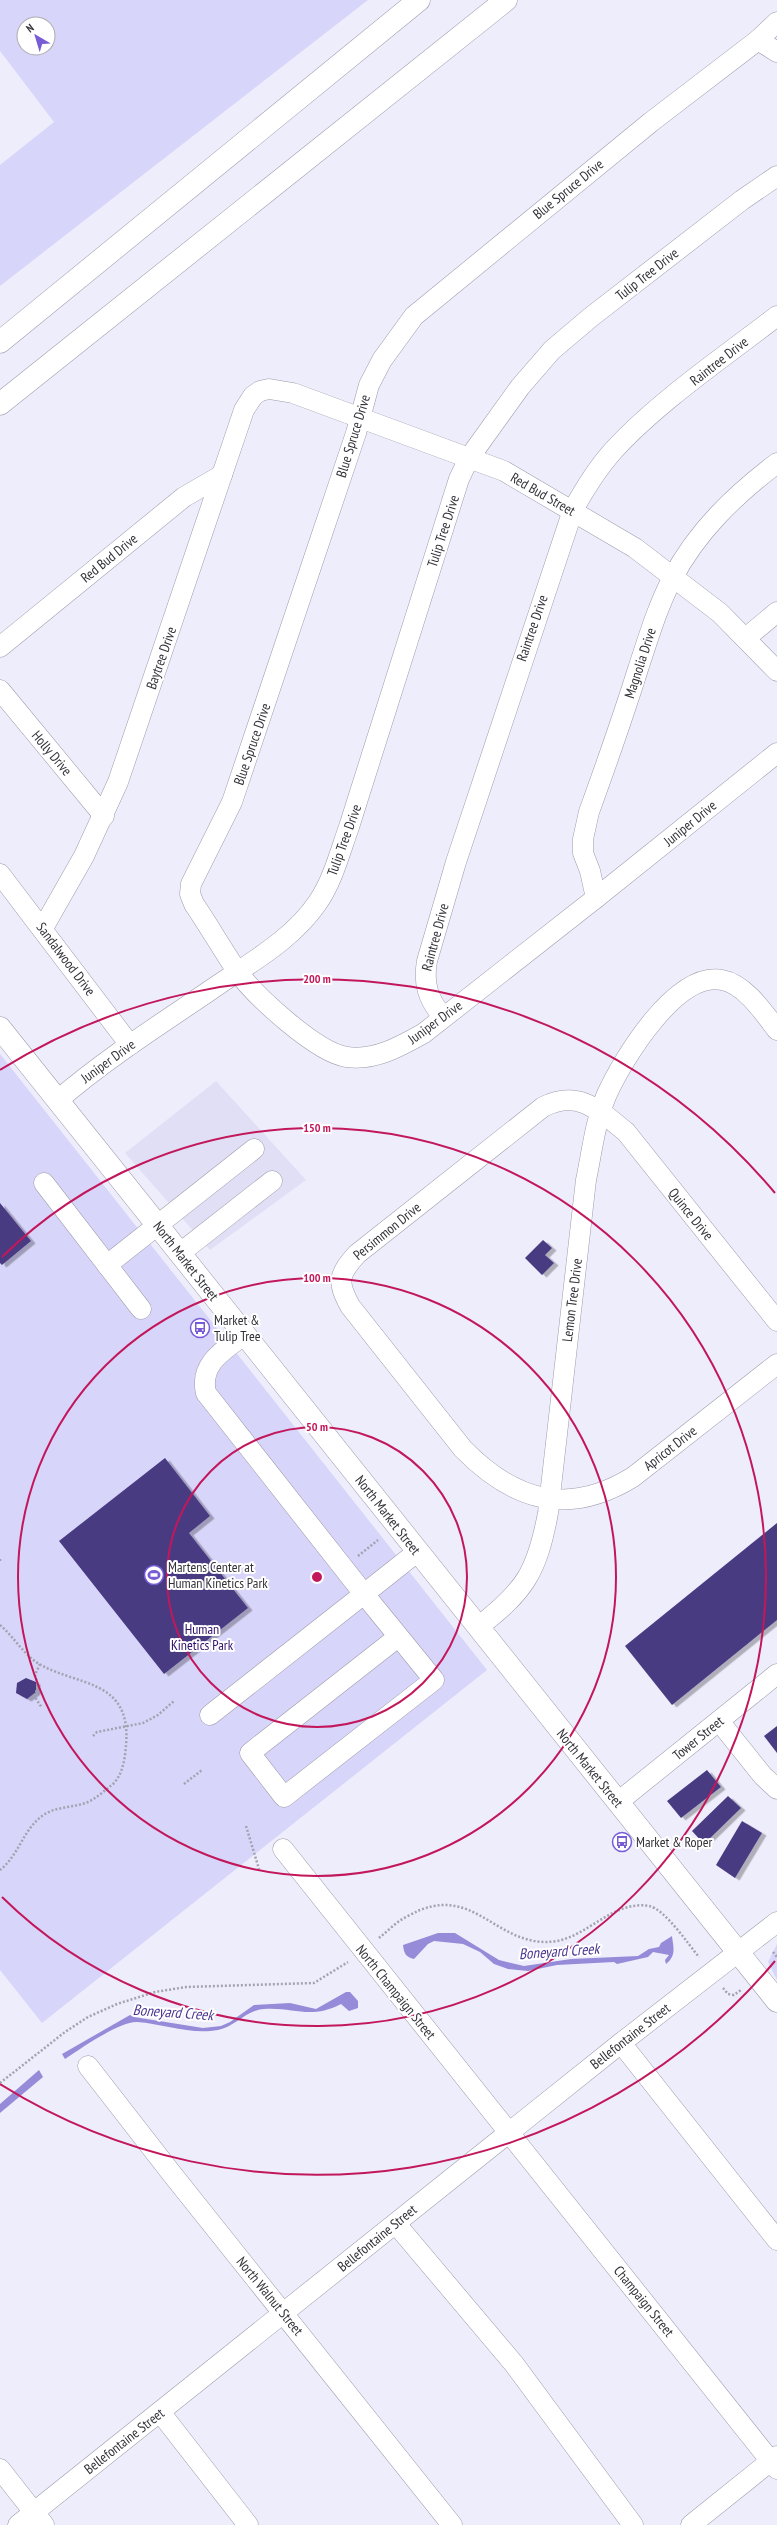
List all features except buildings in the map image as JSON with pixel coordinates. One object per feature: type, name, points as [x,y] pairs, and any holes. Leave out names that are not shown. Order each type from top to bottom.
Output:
[{"type":"main road","points":[[0,342],[419,0]]},
{"type":"main road","points":[[0,404],[506,0]]},
{"type":"main road","name":"North Market Street","points":[[0,1028],[777,2001]]},
{"type":"street","name":"Blue Spruce Drive","points":[[237,972],[194,904],[190,894],[191,884],[234,795],[360,418],[369,385],[382,360],[414,316],[651,122],[758,40],[777,22]]},
{"type":"street","points":[[758,40],[777,52]]},
{"type":"street","name":"Tulip Tree Drive","points":[[237,972],[276,945],[304,921],[318,901],[330,879],[349,826],[459,479],[469,458],[520,387],[552,350],[591,317],[735,205],[777,176]]},
{"type":"street","name":"Raintree Drive","points":[[443,1017],[433,1005],[427,991],[425,976],[427,961],[458,855],[572,510],[589,480],[612,452],[652,414],[777,316]]},
{"type":"street","name":"Red Bud Street","points":[[269,389],[293,393],[321,402],[360,418],[504,471],[634,548],[720,613],[747,638],[777,671]]},
{"type":"street","name":"Baytree Drive","points":[[43,928],[104,816],[121,775],[244,410],[253,396],[269,389]]},
{"type":"street","name":"Magnolia Drive","points":[[596,898],[590,871],[583,853],[588,819],[644,648],[673,578],[695,544],[722,510],[743,489],[777,463]]},
{"type":"street","name":"Red Bud Drive","points":[[0,647],[184,497],[222,475]]},
{"type":"street","points":[[747,638],[777,612]]},
{"type":"street","name":"Holly Drive","points":[[0,690],[104,816]]},
{"type":"street","name":"Juniper Drive","points":[[58,1100],[130,1045],[237,972],[266,1002],[315,1044],[347,1057],[380,1054],[403,1045],[424,1033],[777,753]]},
{"type":"street","name":"Sandalwood Drive","points":[[0,874],[43,928],[130,1045]]},
{"type":"street","name":"Lemon Tree Drive","points":[[478,1627],[498,1611],[520,1590],[532,1570],[541,1549],[549,1499],[586,1180],[600,1113],[607,1094],[642,1035],[661,1012],[695,983],[710,979],[723,980],[736,986],[757,1004],[777,1030]]},
{"type":"street","name":"Persimmon Drive","points":[[549,1499],[527,1494],[502,1483],[484,1470],[463,1449],[350,1306],[341,1290],[341,1279],[345,1268],[357,1254],[544,1107],[557,1100],[568,1098],[584,1103],[600,1113]]},
{"type":"street","name":"Quince Drive","points":[[600,1113],[626,1132],[777,1321]]},
{"type":"street","points":[[107,1265],[254,1149]]},
{"type":"street","points":[[180,1254],[272,1181]]},
{"type":"street","points":[[44,1183],[141,1309]]},
{"type":"street","points":[[244,1335],[212,1361],[206,1371],[203,1383],[206,1393],[398,1637],[434,1680],[284,1797],[250,1752],[398,1637]]},
{"type":"street","name":"Apricot Drive","points":[[549,1499],[573,1499],[616,1488],[633,1477],[777,1364]]},
{"type":"street","points":[[210,1715],[417,1552]]},
{"type":"street","name":"Tower Street","points":[[618,1802],[777,1674]]},
{"type":"street","points":[[719,1721],[763,1776],[777,1790]]},
{"type":"street","name":"North Champaign Street","points":[[283,1850],[510,2134]]},
{"type":"street","name":"Bellefontaine Street","points":[[18,2525],[39,2519],[160,2412],[510,2134],[621,2043],[777,1922]]},
{"type":"street","points":[[621,2043],[777,2240]]},
{"type":"street","name":"North Walnut Street","points":[[88,2066],[172,2174],[452,2525]]},
{"type":"street","name":"Champaign Street","points":[[510,2134],[775,2462]]},
{"type":"street","points":[[396,2224],[514,2364],[633,2525]]},
{"type":"street","points":[[160,2412],[248,2525]]},
{"type":"street","points":[[691,2525],[775,2462]]},
{"type":"street","points":[[0,2469],[39,2519]]},
{"type":"path","points":[[343,1567],[378,1540]]},
{"type":"path","points":[[0,1625],[40,1664],[50,1670],[94,1684],[108,1694],[122,1710],[127,1727],[124,1762],[114,1782],[88,1802],[64,1807],[43,1815],[27,1832],[8,1863],[0,1870]]},
{"type":"path","points":[[40,1664],[35,1675],[38,1685],[35,1697],[42,1708]]},
{"type":"path","points":[[93,1736],[97,1732],[143,1724],[158,1715],[174,1701]]},
{"type":"path","points":[[184,1784],[202,1770]]},
{"type":"path","points":[[246,1826],[259,1869]]},
{"type":"path","points":[[373,1942],[407,1916],[428,1906],[446,1904],[467,1907],[503,1930],[516,1936],[540,1941],[557,1941],[581,1933],[613,1912],[633,1907],[649,1906],[657,1909],[667,1919],[699,1958]]},
{"type":"path","points":[[773,1952],[777,1957]]},
{"type":"path","points":[[0,2083],[65,2032],[88,2017],[117,2004],[155,1992],[186,1987],[314,1983],[351,1960]]},
{"type":"path","points":[[721,1985],[728,1994],[734,1995],[741,1990]]},
{"type":"shaded area","points":[[216,1081],[306,1180],[210,1250],[125,1153]]},
{"type":"shaded area","points":[[438,1933],[455,1933],[499,1960],[524,1966],[571,1959],[638,1956],[649,1949],[659,1947],[661,1943],[672,1936],[674,1950],[672,1957],[666,1964],[665,1960],[669,1955],[653,1952],[648,1957],[617,1964],[614,1962],[557,1965],[528,1971],[508,1969],[494,1964],[480,1952],[463,1944],[434,1941],[428,1944],[414,1959],[406,1955],[403,1945]]},
{"type":"shaded area","points":[[346,1992],[350,1992],[358,2001],[358,2008],[349,2011],[341,2004],[330,2009],[311,2012],[264,2009],[246,2015],[230,2026],[218,2030],[208,2031],[187,2030],[147,2023],[130,2023],[100,2036],[65,2059],[62,2054],[130,2015],[134,2017],[203,2028],[221,2026],[230,2022],[254,2005],[290,2003],[316,2009]]},
{"type":"shaded area","points":[[39,2070],[43,2077],[0,2113],[0,2104]]},
{"type":"green space","points":[[0,0],[368,0],[0,286],[0,165],[54,122],[0,51]]},
{"type":"green space","name":"Human Kinetics Park","points":[[0,1054],[487,1670],[42,2023],[0,1970]]},
{"type":"green space","points":[[777,1944],[777,1980],[768,1962]]},
{"type":"place","name":"Market & Tulip Tree","points":[[200,1328]]},
{"type":"place","name":"Martens Center at Human Kinetics Park","points":[[154,1575]]},
{"type":"place","name":"Market & Roper","points":[[622,1842]]},
{"type":"water label","name":"Boneyard Creek","points":[[559,1951]]},
{"type":"water label","name":"Boneyard Creek","points":[[173,2012]]}]
